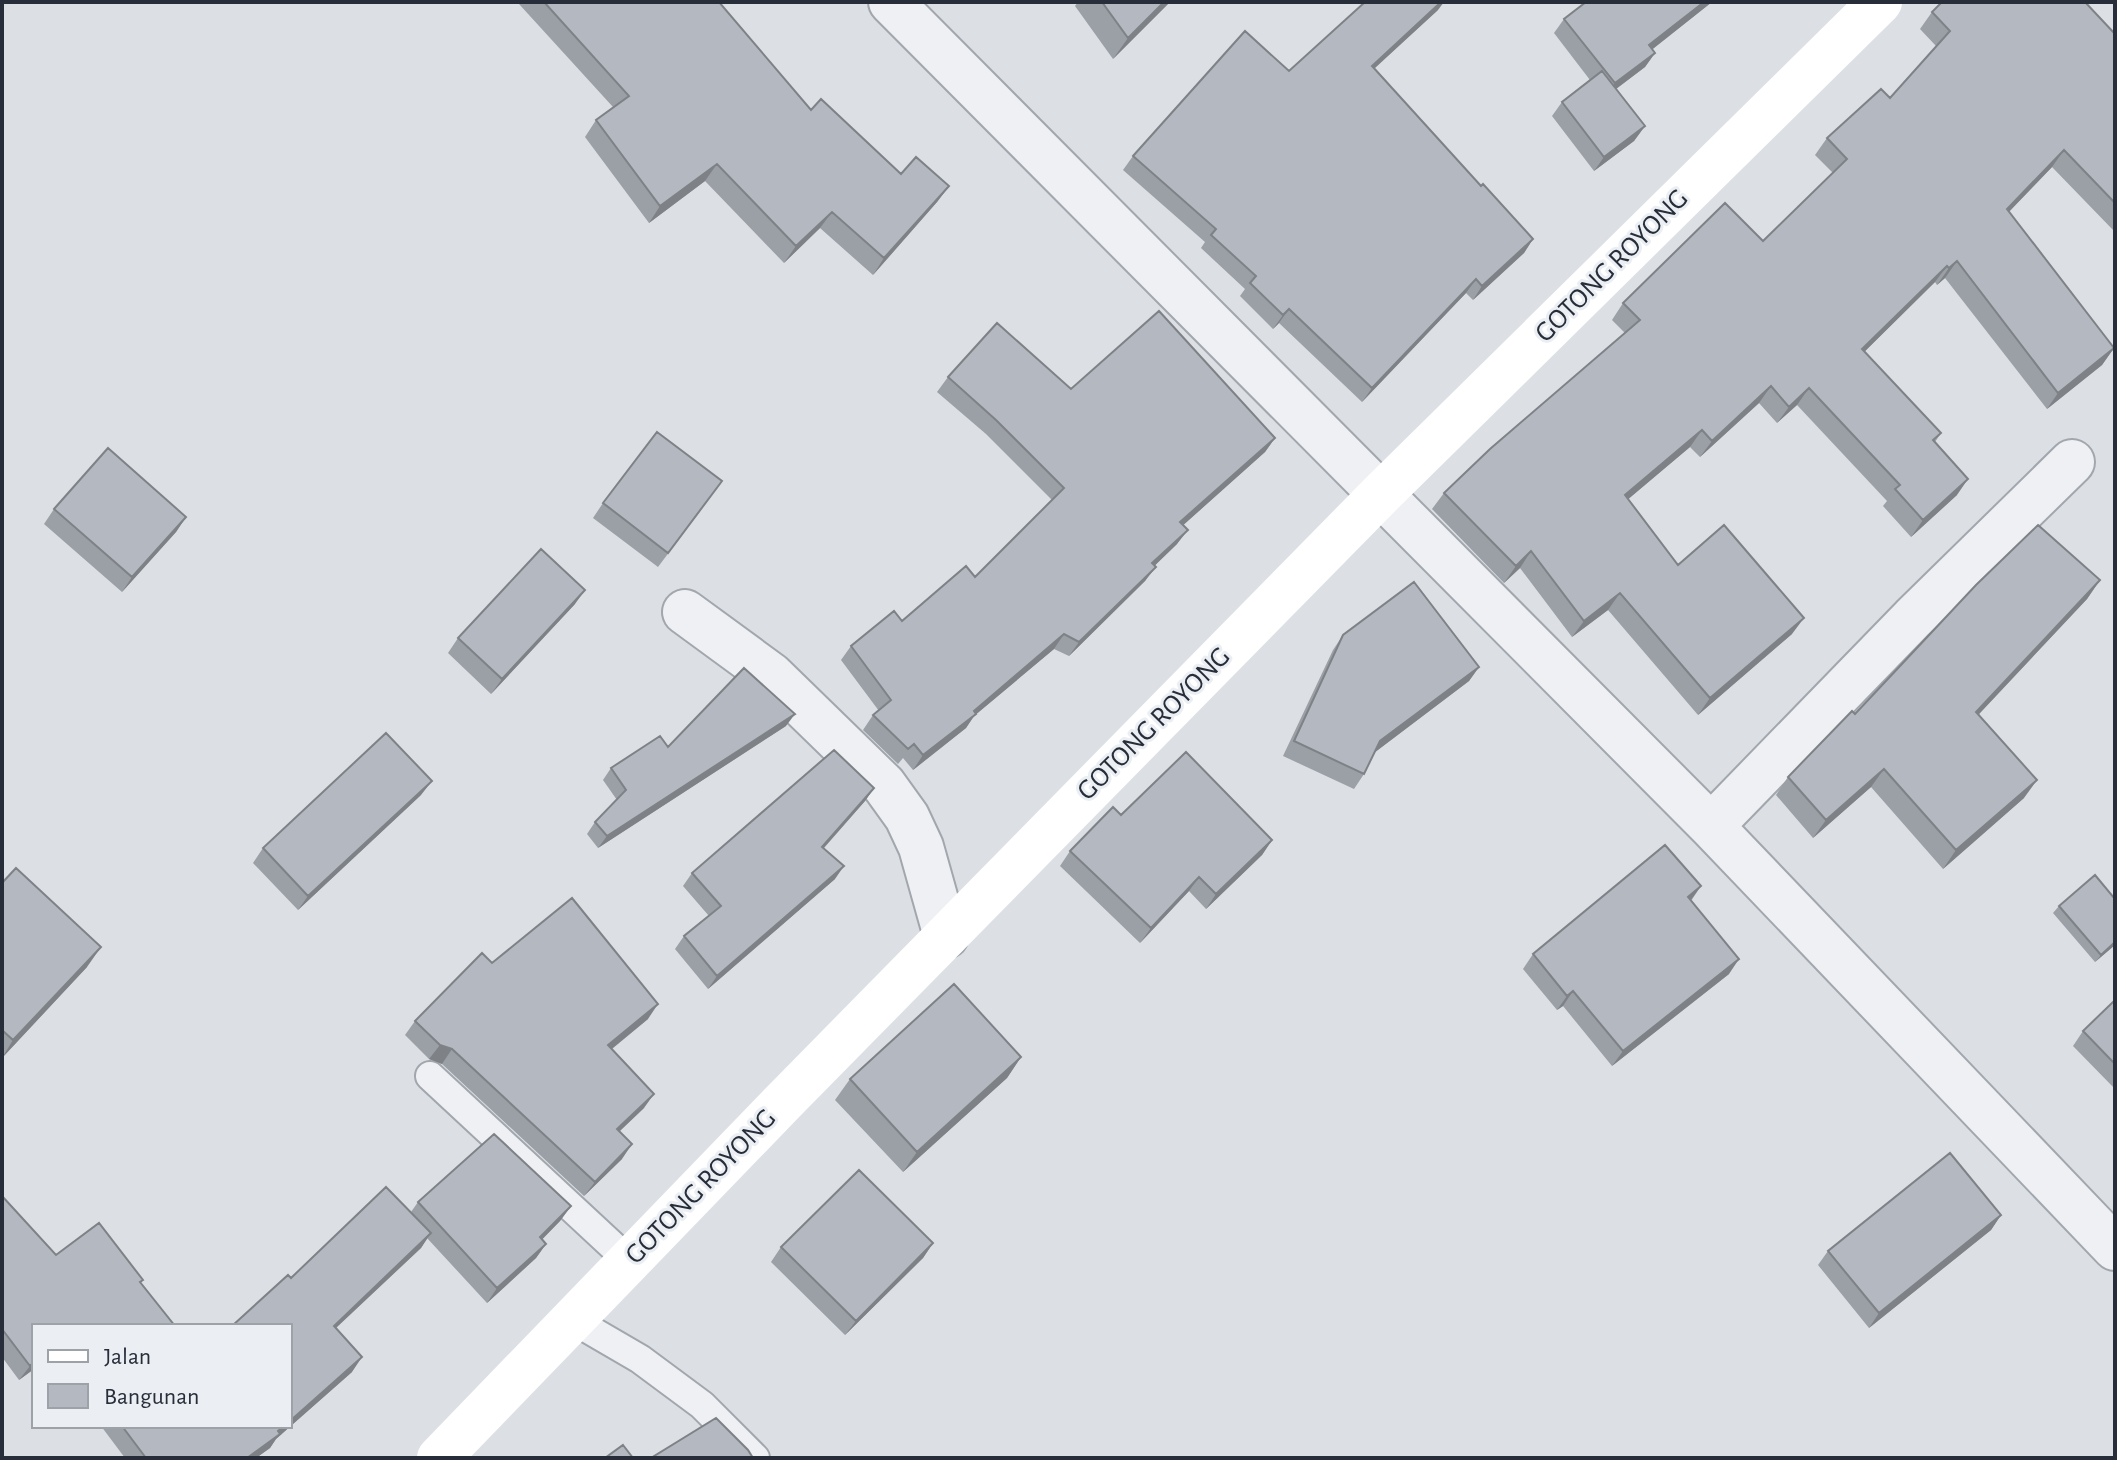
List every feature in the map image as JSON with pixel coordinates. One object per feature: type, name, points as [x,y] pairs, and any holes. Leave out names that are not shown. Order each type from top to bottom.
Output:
[{"type":"street","points":[[891,2],[1711,826],[2115,1248]]},
{"type":"street","name":"GOTONG ROYONG","points":[[439,1458],[1380,495],[1880,2]]},
{"type":"street","points":[[1711,826],[1913,618],[2072,462]]},
{"type":"street","points":[[685,612],[771,675],[884,785],[907,817],[921,847],[946,936]]},
{"type":"lane","points":[[430,1076],[629,1261]]},
{"type":"lane","points":[[573,1320],[640,1359],[702,1405],[755,1458]]},
{"type":"building","points":[[544,2],[719,2],[811,110],[821,99],[901,174],[916,157],[949,186],[884,258],[832,212],[796,246],[717,164],[660,206],[596,120],[629,96]]},
{"type":"building","points":[[1102,2],[1164,2],[1128,38]]},
{"type":"building","points":[[1365,2],[1441,2],[1372,66],[1533,239],[1482,286],[1476,279],[1372,388],[1289,309],[1283,315],[1250,283],[1256,276],[1211,235],[1216,229],[1133,156],[1245,31],[1289,71]]},
{"type":"building","points":[[1586,2],[1704,2],[1649,45],[1655,53],[1615,83],[1564,19]]},
{"type":"building","points":[[1942,2],[2085,2],[2115,34],[2115,203],[2064,150],[2007,209],[2114,348],[2058,393],[1957,261],[1949,268],[1947,266],[1862,349],[1941,433],[1933,440],[1968,479],[1923,520],[1895,489],[1900,485],[1809,388],[1789,407],[1771,386],[1712,441],[1702,430],[1625,495],[1678,565],[1724,525],[1804,618],[1710,698],[1620,593],[1584,621],[1531,551],[1516,566],[1444,493],[1490,449],[1640,320],[1623,303],[1725,203],[1763,241],[1847,159],[1827,138],[1881,89],[1890,98],[1950,31],[1932,12]]},
{"type":"building","points":[[1602,71],[1645,126],[1604,157],[1562,102]]},
{"type":"building","points":[[1159,311],[1275,438],[1180,522],[1188,530],[1152,563],[1156,567],[1079,642],[1064,634],[974,711],[976,714],[923,755],[914,744],[908,749],[873,715],[891,700],[851,646],[894,611],[902,621],[966,566],[975,577],[1064,488],[948,377],[997,323],[1071,389]]},
{"type":"building","points":[[657,432],[722,481],[668,553],[603,503]]},
{"type":"building","points":[[108,448],[186,517],[132,577],[54,509]]},
{"type":"building","points":[[2038,525],[2100,580],[1976,712],[2037,780],[1956,850],[1884,769],[1826,820],[1788,777],[1852,711],[1855,714],[1976,585]]},
{"type":"building","points":[[541,549],[585,590],[502,679],[458,638]]},
{"type":"building","points":[[1414,582],[1479,667],[1380,741],[1364,774],[1294,741],[1343,635]]},
{"type":"building","points":[[744,668],[795,714],[607,836],[595,822],[626,790],[611,768],[660,736],[668,747]]},
{"type":"building","points":[[386,733],[432,781],[308,896],[263,848]]},
{"type":"building","points":[[834,750],[874,788],[822,847],[844,866],[717,976],[684,936],[721,906],[692,873]]},
{"type":"building","points":[[1186,752],[1272,840],[1216,894],[1199,877],[1151,928],[1070,851],[1113,807],[1121,815]]},
{"type":"building","points":[[1665,845],[1701,886],[1688,897],[1739,959],[1623,1051],[1573,991],[1567,996],[1533,954]]},
{"type":"building","points":[[16,868],[101,947],[13,1040],[2,1030],[2,883]]},
{"type":"building","points":[[2095,875],[2115,899],[2115,942],[2101,955],[2059,906]]},
{"type":"building","points":[[572,898],[658,1004],[608,1045],[654,1094],[617,1129],[632,1144],[595,1182],[452,1049],[440,1045],[415,1021],[482,953],[492,963]]},
{"type":"building","points":[[954,984],[1021,1057],[917,1152],[850,1079]]},
{"type":"building","points":[[2115,1000],[2115,1064],[2083,1031]]},
{"type":"building","points":[[494,1134],[571,1206],[540,1237],[546,1244],[497,1288],[418,1202]]},
{"type":"building","points":[[1950,1153],[2001,1215],[1879,1313],[1828,1251]]},
{"type":"building","points":[[859,1170],[933,1243],[856,1321],[781,1247]]},
{"type":"building","points":[[386,1187],[431,1233],[334,1326],[362,1357],[292,1419],[292,1324],[234,1324],[288,1275],[291,1278]]},
{"type":"building","points":[[2,1196],[56,1255],[99,1223],[173,1324],[32,1324],[30,1366],[2,1329]]},
{"type":"building","points":[[716,1418],[753,1458],[651,1458]]},
{"type":"building","points":[[124,1428],[282,1428],[278,1431],[280,1434],[247,1458],[146,1458]]},
{"type":"building","points":[[623,1445],[633,1458],[605,1458]]}]
